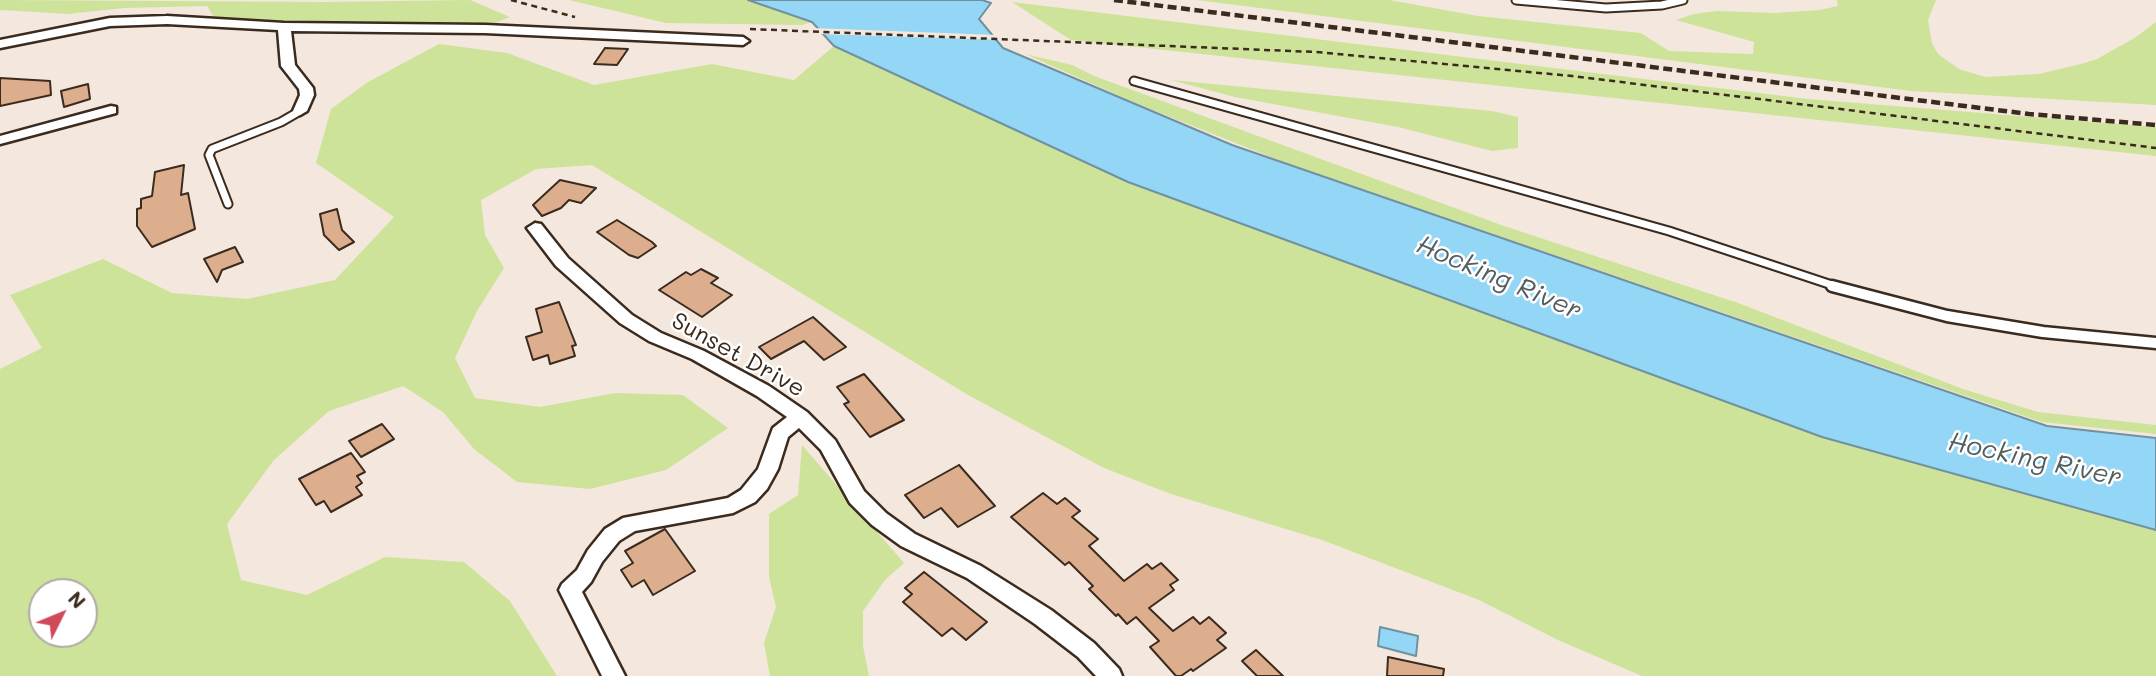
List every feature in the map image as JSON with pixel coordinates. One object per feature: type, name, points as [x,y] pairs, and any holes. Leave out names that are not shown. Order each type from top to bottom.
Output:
[{"type":"street","points":[[0,44],[124,20],[284,27],[519,31],[743,41]]},
{"type":"street","points":[[284,27],[288,66],[306,88],[307,95],[300,111]]},
{"type":"street","points":[[0,140],[111,110]]},
{"type":"street","name":"Sunset Drive","points":[[535,228],[562,261],[626,319],[655,337],[729,372],[800,417],[828,445],[857,497],[879,519],[908,540],[974,572],[1044,617],[1086,650],[1111,676]]},
{"type":"street","points":[[614,676],[570,590],[584,576],[611,535],[630,524],[733,505],[748,496],[768,469],[780,433],[800,417]]},
{"type":"lane","points":[[1516,0],[1606,8],[1661,5],[1683,0]]},
{"type":"lane","points":[[1134,81],[1476,175],[1669,232],[1829,285],[1947,316],[2043,331],[2156,343]]},
{"type":"lane","points":[[228,204],[209,155],[212,149],[281,122],[300,111]]},
{"type":"path","points":[[511,0],[583,19]]},
{"type":"path","points":[[799,31],[1316,52],[1467,66],[2156,148]]},
{"type":"green space","points":[[0,0],[470,0],[510,17],[495,23],[217,22],[207,6],[124,8],[68,14],[0,10]]},
{"type":"green space","points":[[569,0],[748,0],[812,22],[802,25],[666,23]]},
{"type":"green space","points":[[1197,0],[1389,0],[1478,16],[1641,33],[1669,51],[1753,54],[1754,42],[1676,20],[1717,11],[1775,13],[1820,10],[1838,6],[1837,0],[1936,0],[1928,20],[1932,43],[1938,54],[1959,69],[1985,77],[2039,74],[2097,59],[2156,22],[2156,105],[1911,91]]},
{"type":"green space","points":[[1012,2],[1808,99],[2156,127],[2156,156],[1071,40]]},
{"type":"green space","points":[[439,44],[507,53],[594,85],[712,64],[794,80],[834,46],[1128,182],[1822,437],[2156,530],[2156,676],[1642,676],[1558,640],[1479,600],[1322,540],[1171,494],[1104,468],[968,395],[592,165],[536,169],[481,200],[485,235],[504,268],[477,311],[455,358],[475,398],[540,407],[615,393],[683,395],[728,428],[666,470],[590,489],[517,482],[474,449],[443,412],[403,386],[329,411],[274,460],[227,524],[241,580],[307,595],[385,557],[464,562],[510,601],[557,676],[0,676],[0,369],[42,348],[10,295],[103,259],[172,293],[247,299],[335,280],[394,217],[316,163],[331,109],[368,82]]},
{"type":"green space","points":[[1025,54],[1072,65],[1094,76],[1504,226],[1738,303],[1963,389],[2038,412],[2156,425],[2156,434],[2042,422],[1286,163],[1140,105]]},
{"type":"green space","points":[[1171,80],[1492,111],[1518,117],[1518,148],[1492,151],[1398,127],[1235,97]]},
{"type":"green space","points":[[802,445],[904,563],[885,580],[863,611],[863,646],[869,676],[770,676],[764,643],[776,607],[769,577],[769,514],[798,495]]},
{"type":"water","name":"Hocking River","points":[[748,0],[982,0],[991,3],[979,19],[1003,48],[1232,145],[2047,426],[2156,438],[2156,530],[1822,437],[1128,182],[834,46],[812,22]]},
{"type":"water","points":[[1380,627],[1418,636],[1416,656],[1378,646]]},
{"type":"pier","points":[[813,28],[997,35],[1001,40],[819,34]]},
{"type":"building","points":[[605,48],[628,49],[617,65],[594,64]]},
{"type":"building","points":[[0,78],[50,81],[51,95],[0,106]]},
{"type":"building","points":[[88,84],[90,99],[64,107],[61,91]]},
{"type":"building","points":[[184,165],[181,195],[188,193],[195,229],[152,247],[137,226],[137,209],[141,208],[141,199],[152,196],[155,172]]},
{"type":"building","points":[[560,180],[596,188],[581,203],[569,200],[561,208],[542,216],[533,205]]},
{"type":"building","points":[[337,209],[342,230],[354,242],[339,250],[324,235],[320,214]]},
{"type":"building","points":[[617,220],[656,246],[638,258],[629,255],[597,232]]},
{"type":"building","points":[[235,247],[243,262],[222,270],[217,282],[204,259]]},
{"type":"building","points":[[701,269],[718,278],[711,283],[732,295],[702,317],[659,290],[686,272],[691,275]]},
{"type":"building","points":[[559,302],[576,345],[572,346],[575,356],[550,364],[548,355],[533,360],[526,337],[542,332],[536,309]]},
{"type":"building","points":[[813,317],[846,347],[824,360],[804,341],[771,359],[759,347]]},
{"type":"building","points":[[864,374],[904,420],[870,437],[844,404],[849,402],[837,387]]},
{"type":"building","points":[[382,424],[394,439],[361,457],[349,441]]},
{"type":"building","points":[[351,453],[365,472],[357,476],[362,483],[356,487],[362,495],[331,512],[324,501],[316,505],[299,479]]},
{"type":"building","points":[[959,465],[995,506],[958,527],[941,508],[924,518],[905,495]]},
{"type":"building","points":[[1043,493],[1057,504],[1065,498],[1080,511],[1072,517],[1098,539],[1089,546],[1124,581],[1147,564],[1152,569],[1161,563],[1178,580],[1170,585],[1174,590],[1149,608],[1173,631],[1193,617],[1200,624],[1209,617],[1226,633],[1217,640],[1226,648],[1193,671],[1191,669],[1181,676],[1176,676],[1150,647],[1159,641],[1136,617],[1127,624],[1118,614],[1116,616],[1089,589],[1093,586],[1069,562],[1065,565],[1011,517]]},
{"type":"building","points":[[665,529],[695,571],[653,595],[644,580],[632,587],[621,570],[633,563],[625,551]]},
{"type":"building","points":[[924,572],[987,622],[966,640],[952,628],[942,636],[903,602],[912,594],[905,588]]},
{"type":"building","points":[[1256,650],[1283,676],[1257,676],[1242,661]]},
{"type":"building","points":[[1388,657],[1444,669],[1443,676],[1387,676]]},
{"type":"railway","points":[[1114,0],[2029,114],[2156,125]]}]
